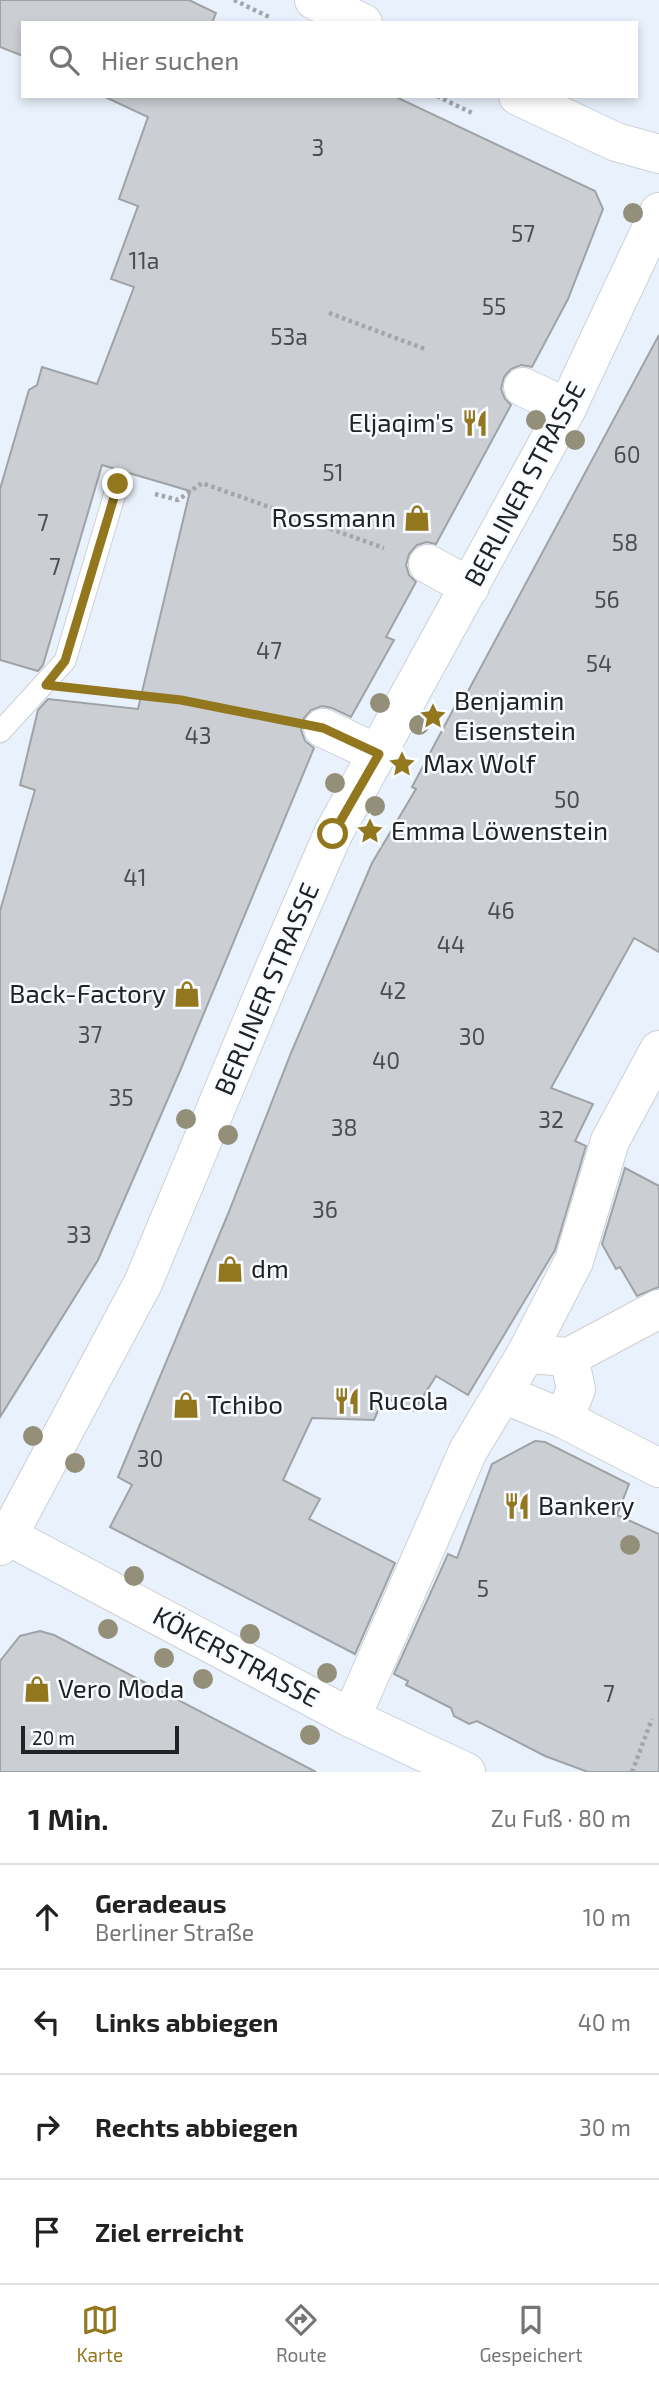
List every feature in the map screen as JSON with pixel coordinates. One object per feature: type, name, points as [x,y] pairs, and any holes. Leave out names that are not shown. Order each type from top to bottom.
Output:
[{"type":"street","points":[[314,0],[359,21]]},
{"type":"street","points":[[523,98],[616,142],[659,154]]},
{"type":"street","name":"BERLINER STRASSE","points":[[4,1541],[144,1283],[333,834],[567,408],[659,212]]},
{"type":"street","points":[[523,387],[567,408]]},
{"type":"street","points":[[428,564],[470,587]]},
{"type":"street","points":[[323,728],[379,754]]},
{"type":"street","points":[[351,1718],[468,1451],[526,1354],[574,1261],[610,1142],[659,1050]]},
{"type":"street","points":[[526,1354],[569,1357],[659,1309]]},
{"type":"street","points":[[564,1419],[576,1390],[569,1357]]},
{"type":"street","points":[[502,1394],[564,1419],[659,1468]]},
{"type":"street","name":"KÖKERSTRASSE","points":[[4,1541],[351,1718],[466,1772]]},
{"type":"lane","points":[[0,732],[46,685],[65,661],[118,484]]},
{"type":"path","points":[[234,0],[278,21]]},
{"type":"path","points":[[330,313],[425,349]]},
{"type":"path","points":[[118,484],[178,500],[202,484],[428,564]]},
{"type":"path","points":[[46,685],[181,700],[323,728]]},
{"type":"path","points":[[632,1772],[652,1719]]},
{"type":"shaded area","points":[[0,0],[659,0],[659,1772],[0,1772]]},
{"type":"building","points":[[0,0],[189,0],[216,13],[213,21],[21,21],[21,55],[0,47]]},
{"type":"building","points":[[107,98],[398,98],[595,191],[603,209],[568,299],[532,367],[521,365],[511,369],[504,377],[501,389],[511,405],[436,544],[427,542],[417,545],[409,554],[406,565],[409,575],[416,582],[386,637],[394,640],[351,717],[322,706],[311,710],[304,718],[301,730],[305,741],[314,748],[98,1260],[0,1417],[0,911],[35,790],[20,785],[38,710],[48,699],[138,709],[190,491],[102,465],[43,665],[38,671],[0,660],[0,489],[29,390],[37,385],[42,367],[97,384],[134,287],[111,279],[138,206],[119,199],[148,117]]},
{"type":"building","points":[[659,335],[659,952],[634,938],[551,1088],[593,1104],[575,1141],[586,1146],[555,1250],[468,1395],[436,1376],[414,1411],[384,1397],[374,1420],[312,1418],[283,1480],[320,1499],[309,1519],[395,1563],[355,1654],[110,1527],[132,1485],[118,1477],[228,1214],[291,1053],[372,863],[416,789],[412,787],[455,706],[459,708]]},
{"type":"building","points":[[625,1168],[659,1186],[659,1287],[637,1296],[620,1267],[616,1269],[602,1244]]},
{"type":"building","points":[[535,1441],[545,1442],[629,1484],[617,1515],[659,1534],[659,1772],[588,1772],[545,1756],[477,1721],[469,1724],[454,1716],[451,1708],[406,1685],[408,1681],[394,1674],[448,1554],[457,1558],[492,1464]]},
{"type":"building","points":[[40,1631],[54,1635],[316,1772],[0,1772],[0,1661],[20,1636]]},
{"type":"place","name":"Eljaqim's","points":[[475,423]]},
{"type":"place","name":"Rossmann","points":[[417,518]]},
{"type":"place","name":"Benjamin Eisenstein","points":[[433,716]]},
{"type":"place","name":"Max Wolf","points":[[402,764]]},
{"type":"place","name":"Emma Löwenstein","points":[[370,831]]},
{"type":"place","name":"Back-Factory","points":[[187,994]]},
{"type":"place","name":"dm","points":[[230,1269]]},
{"type":"place","name":"Rucola","points":[[347,1401]]},
{"type":"place","name":"Tchibo","points":[[186,1405]]},
{"type":"place","name":"Bankery","points":[[517,1506]]},
{"type":"place","name":"Vero Moda","points":[[37,1689]]},
{"type":"route","points":[[118,484],[65,661],[46,685],[181,700],[323,728],[379,754],[333,834]]}]
